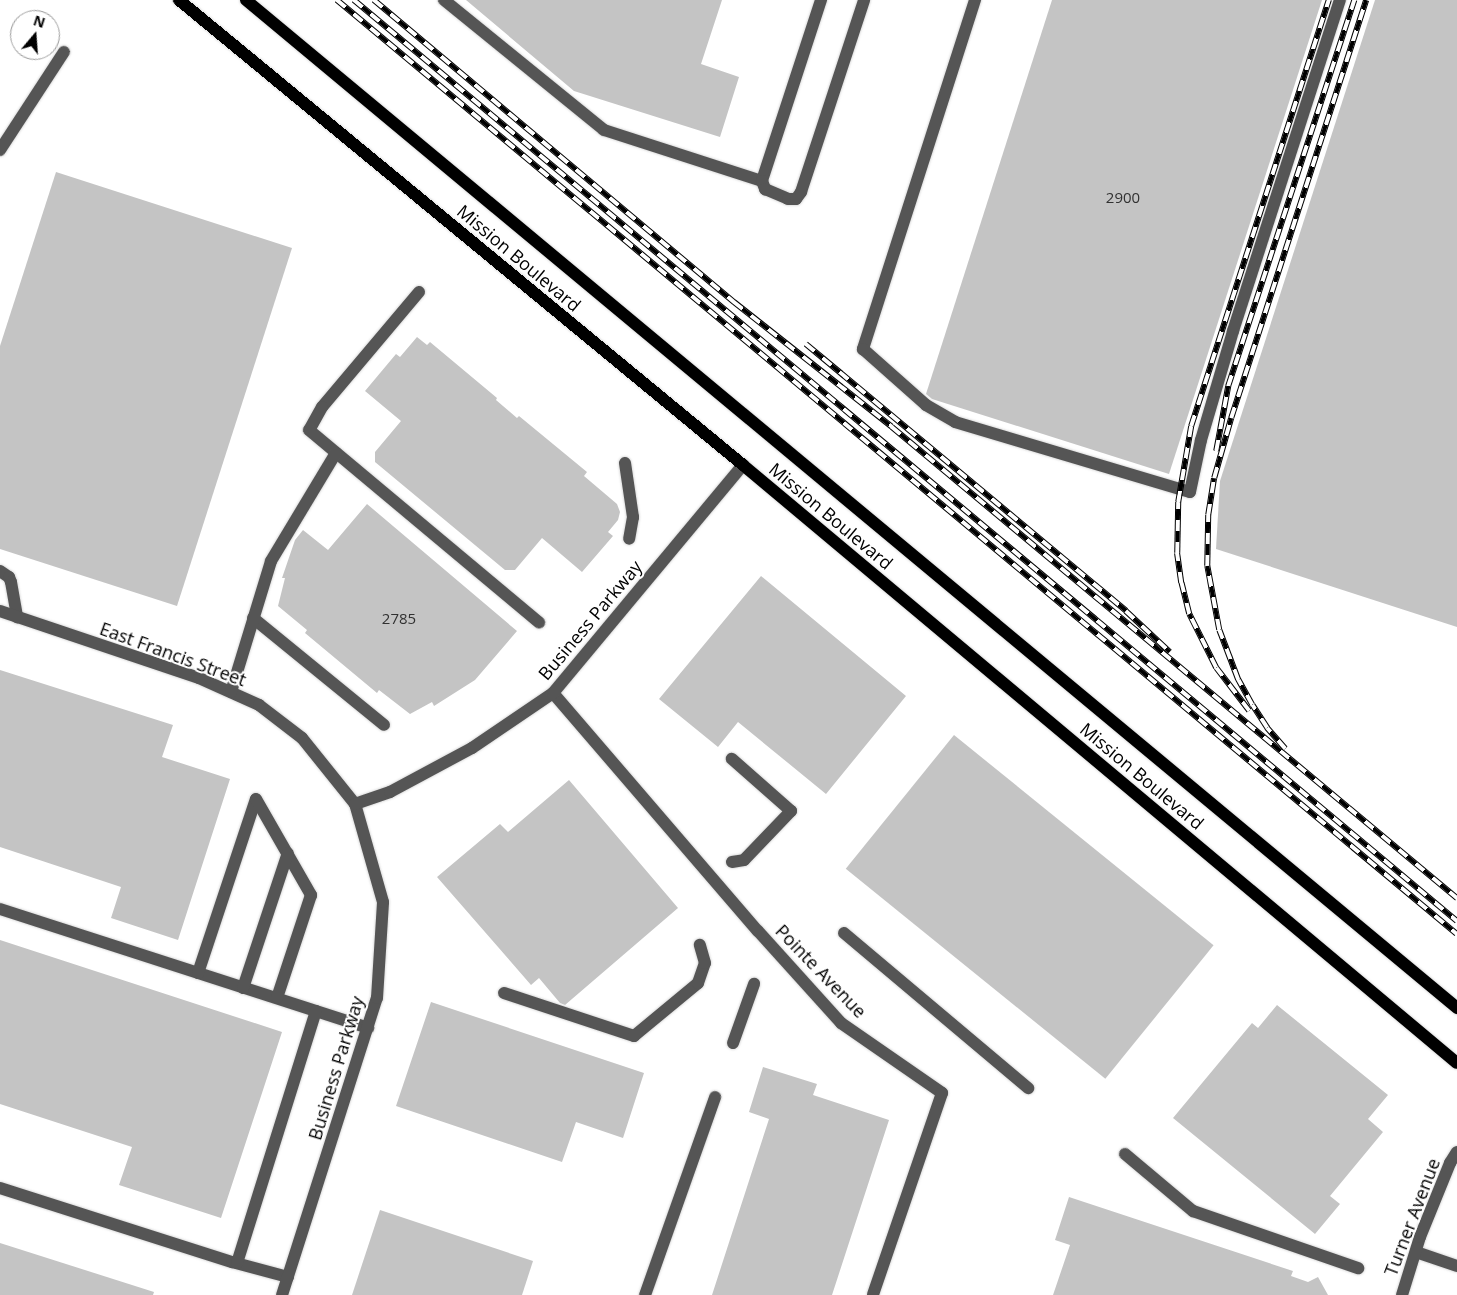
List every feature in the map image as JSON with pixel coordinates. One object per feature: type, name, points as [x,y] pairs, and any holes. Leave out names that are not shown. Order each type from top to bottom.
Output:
[{"type":"main road","name":"Mission Boulevard","points":[[179,0],[743,465],[1457,1063]]},
{"type":"main road","name":"Mission Boulevard","points":[[246,0],[1457,1008]]},
{"type":"street","points":[[444,0],[604,130],[762,181]]},
{"type":"street","points":[[822,0],[762,181],[765,189],[788,199],[796,198],[801,192],[864,0]]},
{"type":"street","points":[[975,0],[863,349],[926,405],[955,422],[1190,492],[1201,440],[1233,331],[1340,0]]},
{"type":"street","points":[[0,150],[64,52]]},
{"type":"street","points":[[419,292],[322,406],[308,430],[539,622]]},
{"type":"street","points":[[231,692],[271,561],[336,453]]},
{"type":"street","points":[[625,463],[633,517],[629,539]]},
{"type":"street","name":"Business Parkway","points":[[282,1295],[377,998],[383,902],[355,804],[390,792],[472,748],[553,693],[743,465]]},
{"type":"street","points":[[0,571],[9,577],[11,582],[17,617]]},
{"type":"street","name":"East Francis Street","points":[[0,612],[199,678],[259,705],[302,738],[355,804]]},
{"type":"street","points":[[253,618],[384,725]]},
{"type":"street","name":"Pointe Avenue","points":[[553,693],[758,932],[841,1023],[942,1093],[874,1295]]},
{"type":"street","points":[[732,759],[790,811],[744,860],[732,862]]},
{"type":"street","points":[[198,973],[256,798],[311,895],[277,998]]},
{"type":"street","points":[[244,988],[288,853]]},
{"type":"street","points":[[0,909],[368,1028]]},
{"type":"street","points":[[844,933],[1028,1088]]},
{"type":"street","points":[[504,993],[634,1036],[698,983],[705,963],[700,945]]},
{"type":"street","points":[[733,1043],[754,984]]},
{"type":"street","points":[[237,1263],[316,1011]]},
{"type":"street","points":[[645,1295],[715,1097]]},
{"type":"street","name":"Turner Avenue","points":[[1402,1295],[1416,1252],[1450,1163],[1457,1152]]},
{"type":"street","points":[[1125,1154],[1193,1211],[1358,1268]]},
{"type":"street","points":[[0,1188],[237,1263],[288,1277]]},
{"type":"street","points":[[1416,1252],[1457,1266]]},
{"type":"building","points":[[466,0],[722,0],[701,64],[739,77],[720,137],[574,91]]},
{"type":"building","points":[[1052,0],[1322,0],[1169,474],[932,399],[926,394]]},
{"type":"building","points":[[1375,0],[1457,0],[1457,627],[1216,549],[1220,481]]},
{"type":"building","points":[[56,172],[292,248],[177,606],[0,549],[0,346]]},
{"type":"building","points":[[417,337],[427,345],[430,342],[497,398],[496,400],[517,418],[519,416],[587,472],[584,476],[617,504],[620,512],[618,520],[608,532],[613,536],[582,572],[542,538],[515,570],[505,570],[375,462],[375,452],[401,421],[365,391],[396,354],[400,357]]},
{"type":"building","points":[[367,504],[517,631],[475,680],[434,706],[432,702],[410,714],[379,690],[377,693],[305,633],[307,630],[278,606],[285,578],[282,578],[295,540],[303,530],[328,550]]},
{"type":"building","points":[[761,576],[906,696],[826,794],[738,722],[718,747],[659,699]]},
{"type":"building","points":[[0,670],[173,725],[162,757],[230,779],[178,940],[111,918],[121,887],[0,847]]},
{"type":"building","points":[[954,735],[1214,945],[1105,1079],[846,869]]},
{"type":"building","points":[[569,780],[678,908],[565,1005],[560,1003],[539,978],[531,985],[437,877],[500,824],[508,832]]},
{"type":"building","points":[[0,940],[282,1032],[221,1218],[119,1185],[132,1147],[0,1104]]},
{"type":"building","points":[[431,1002],[644,1073],[623,1138],[576,1122],[562,1162],[396,1106]]},
{"type":"building","points":[[1277,1005],[1388,1095],[1368,1119],[1383,1132],[1330,1196],[1340,1204],[1315,1234],[1173,1118],[1252,1023],[1258,1028]]},
{"type":"building","points":[[763,1067],[817,1084],[813,1095],[889,1120],[832,1295],[712,1295],[769,1119],[749,1112]]},
{"type":"building","points":[[1069,1197],[1293,1271],[1291,1276],[1308,1282],[1318,1277],[1328,1295],[1053,1295],[1070,1245],[1055,1240]]},
{"type":"building","points":[[380,1210],[533,1261],[522,1295],[352,1295]]},
{"type":"building","points":[[0,1243],[154,1292],[153,1295],[0,1295]]},
{"type":"railway","points":[[337,0],[1457,934]]},
{"type":"railway","points":[[354,0],[1457,921]]},
{"type":"railway","points":[[374,0],[734,302],[892,427],[1457,898]]},
{"type":"railway","points":[[1249,711],[1216,668],[1189,614],[1181,583],[1177,553],[1178,502],[1191,426],[1329,0]]},
{"type":"railway","points":[[1216,451],[1228,386],[1354,0]]},
{"type":"railway","points":[[1285,749],[1267,728],[1238,680],[1219,630],[1207,566],[1208,515],[1214,478],[1231,418],[1366,0]]},
{"type":"railway","points":[[806,344],[1126,611],[1170,652]]}]
